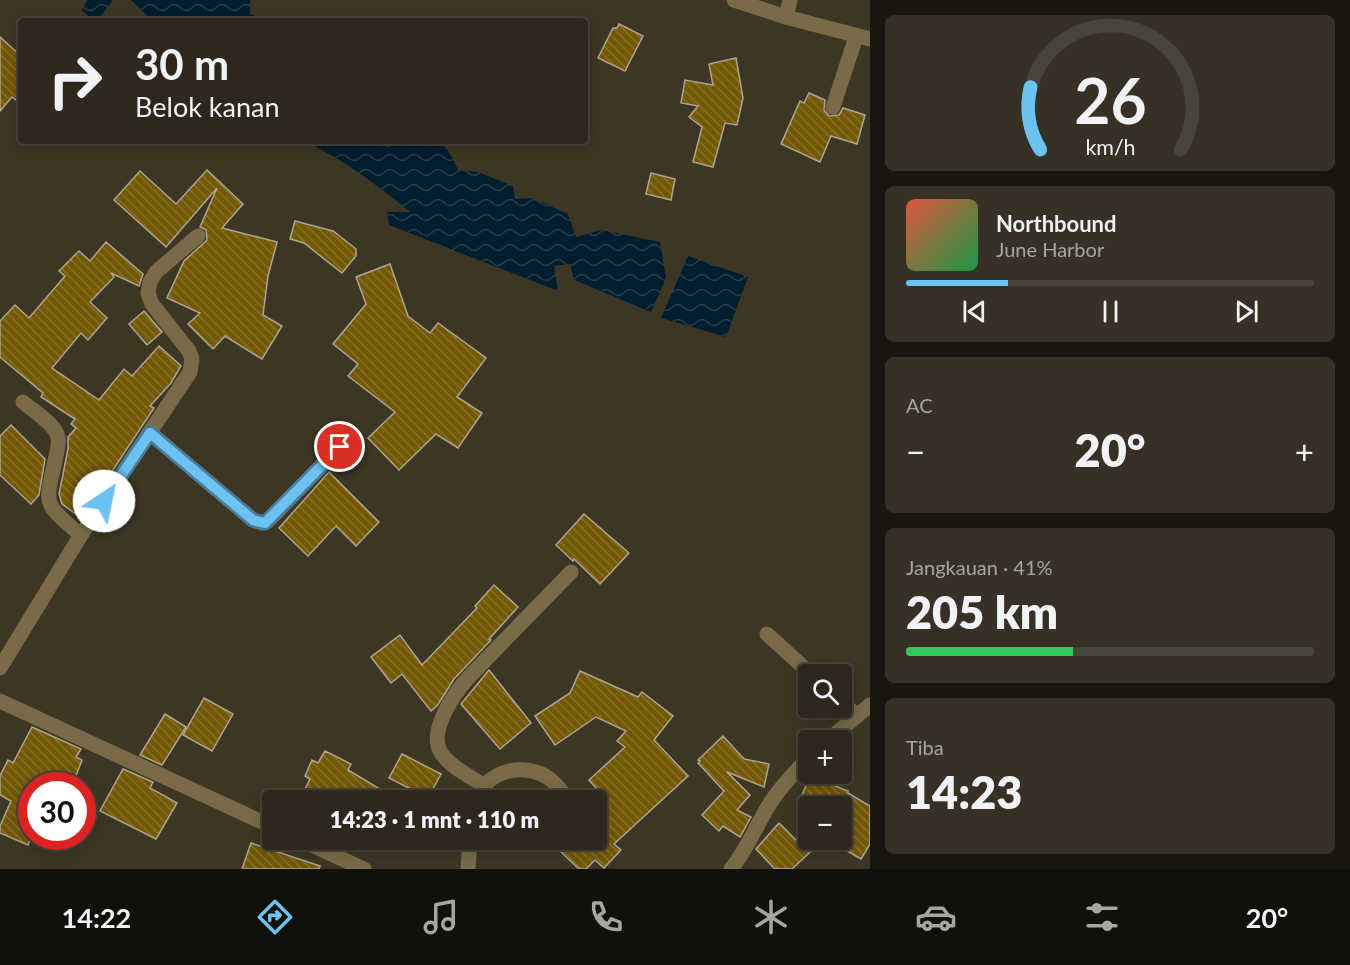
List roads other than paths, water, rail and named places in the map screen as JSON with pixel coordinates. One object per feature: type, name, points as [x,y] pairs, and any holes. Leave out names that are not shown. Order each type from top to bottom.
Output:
[{"type":"street","points":[[734,0],[863,38],[833,107]]},
{"type":"street","points":[[786,17],[790,0]]},
{"type":"street","points":[[0,668],[81,535],[190,372],[192,359],[189,351],[152,304],[148,293],[150,282],[156,272],[198,236]]},
{"type":"street","points":[[23,402],[51,425],[56,433],[59,442],[48,492],[49,504],[56,514],[81,535]]},
{"type":"street","points":[[150,433],[253,520],[262,523],[268,521],[340,447]]},
{"type":"street","points":[[483,785],[448,761],[440,751],[437,738],[446,710],[451,699],[467,679],[572,572]]},
{"type":"street","points":[[767,634],[800,664]]},
{"type":"street","points":[[0,701],[262,822]]},
{"type":"street","points":[[839,730],[870,705]]},
{"type":"street","points":[[852,711],[856,715]]},
{"type":"street","points":[[731,869],[744,851],[770,803],[798,769]]},
{"type":"street","points":[[481,790],[483,785],[501,773],[526,770],[549,778],[561,790]]},
{"type":"street","points":[[323,850],[364,869]]},
{"type":"street","points":[[468,869],[469,850]]},
{"type":"water","points":[[87,0],[113,0],[98,18],[90,18],[82,10]]},
{"type":"water","points":[[131,0],[250,0],[250,14],[260,18],[150,18]]},
{"type":"water","points":[[309,144],[378,144],[389,147],[392,144],[441,144],[458,170],[478,172],[513,186],[515,199],[532,198],[568,214],[576,237],[601,230],[660,242],[666,278],[651,312],[574,280],[570,264],[554,266],[558,291],[389,225],[387,212],[411,212],[345,163]]},
{"type":"water","points":[[688,256],[748,277],[726,337],[661,318]]}]
